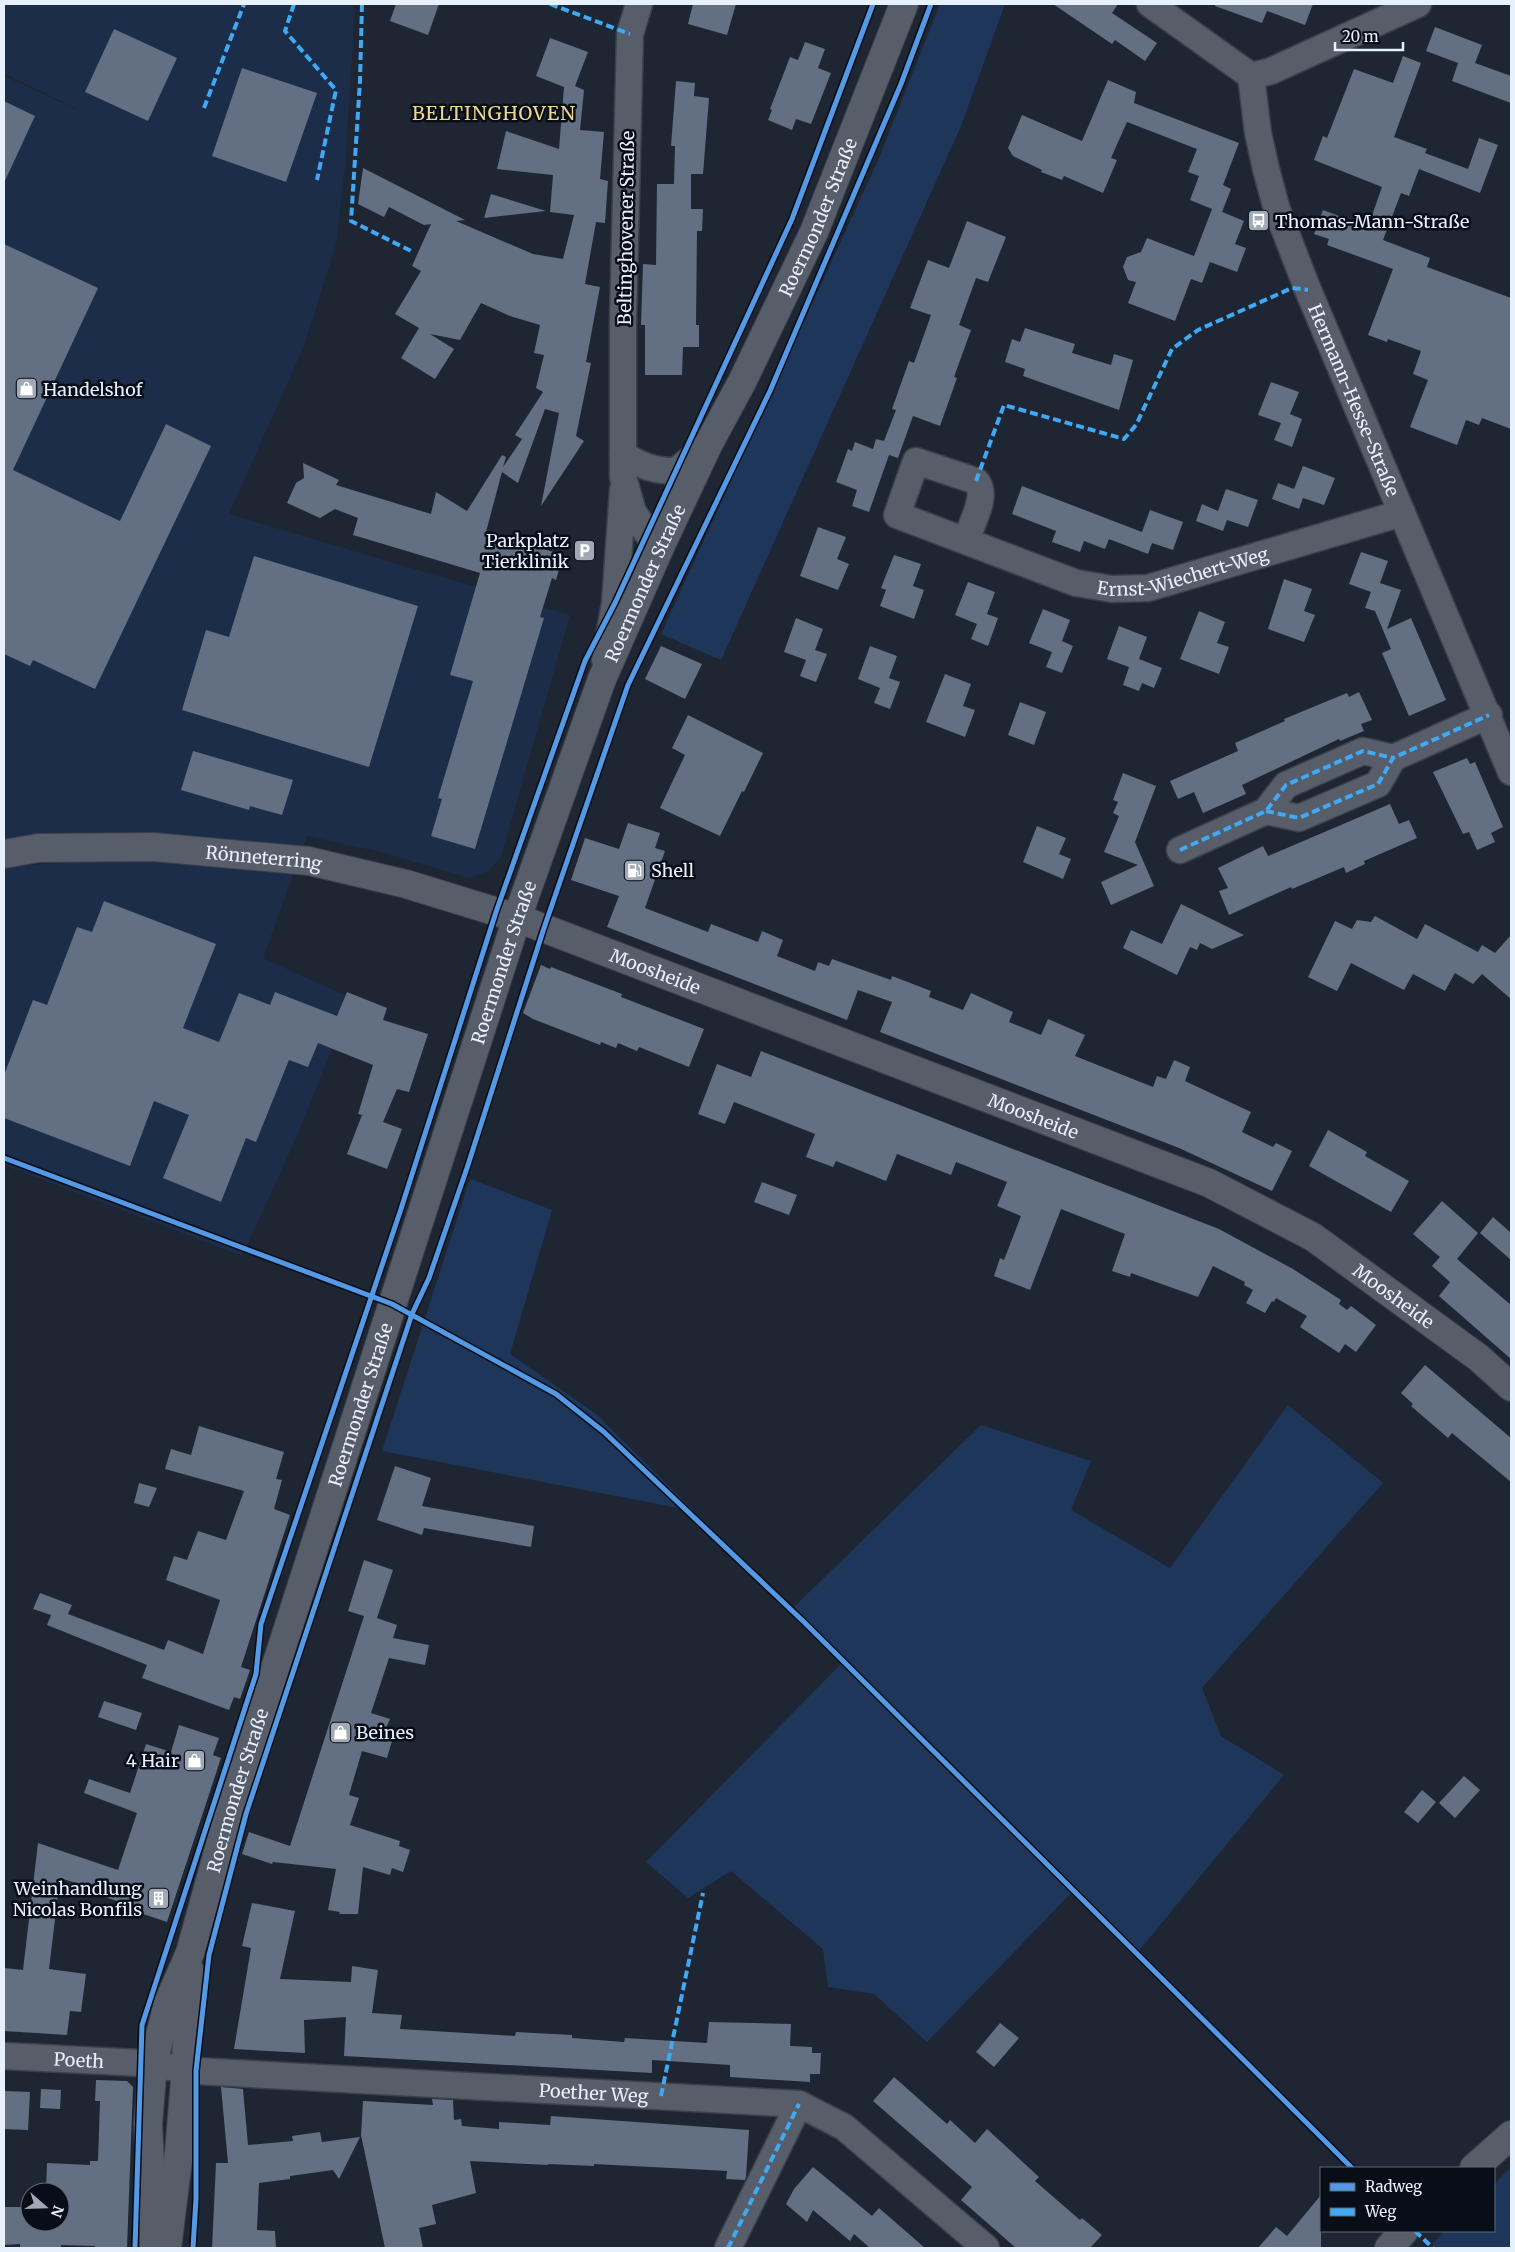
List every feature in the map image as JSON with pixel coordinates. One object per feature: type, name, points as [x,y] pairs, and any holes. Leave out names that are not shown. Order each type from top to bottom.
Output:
[{"type":"main road","name":"Roermonder Straße","points":[[154,2248],[148,2124],[153,2064],[168,2003],[190,1953],[231,1805],[517,918],[602,679],[661,544],[814,232],[904,4]]},
{"type":"main road","name":"Rönneterring","points":[[4,854],[38,848],[153,847],[309,861],[406,884],[517,918]]},
{"type":"main road","name":"Moosheide","points":[[517,918],[1209,1183],[1313,1237],[1479,1358],[1511,1387]]},
{"type":"main road","name":"Roermonder Straße","points":[[167,2248],[179,2152],[186,2069],[190,1953]]},
{"type":"main road","points":[[1475,2167],[1511,2135]]},
{"type":"main road","points":[[1388,2248],[1403,2232]]},
{"type":"street","name":"Beltinghovener Straße","points":[[602,679],[615,603],[623,465],[623,320],[630,34],[639,4]]},
{"type":"street","points":[[1150,4],[1251,76],[1271,71],[1418,4]]},
{"type":"street","name":"Hermann-Hesse-Straße","points":[[1251,76],[1258,133],[1277,210],[1308,290],[1489,715],[1511,772]]},
{"type":"street","points":[[623,465],[635,462],[657,471],[676,471],[708,445]]},
{"type":"street","name":"Beltinghovener Straße","points":[[623,465],[633,512],[647,533],[661,544]]},
{"type":"street","name":"Ernst-Wiechert-Weg","points":[[966,540],[1076,583],[1112,589],[1148,588],[1402,513]]},
{"type":"street","points":[[1266,810],[1299,818],[1378,784],[1393,758],[1489,715]]},
{"type":"street","points":[[1180,850],[1266,810],[1286,785],[1364,751],[1393,758]]},
{"type":"street","name":"Poeth","points":[[4,2056],[153,2064]]},
{"type":"street","name":"Poether Weg","points":[[153,2064],[186,2069],[799,2104],[844,2126],[986,2248]]},
{"type":"street","points":[[728,2248],[799,2104]]},
{"type":"shaded area","points":[[4,4],[353,4],[355,11],[345,168],[336,244],[304,346],[229,514],[570,615],[501,857],[488,871],[469,878],[381,852],[307,836],[263,958],[353,999],[293,1145],[242,1256],[4,1165],[4,868],[105,857],[4,859],[4,76],[97,119],[4,73]]},
{"type":"shaded area","points":[[940,4],[1005,4],[961,126],[721,660],[661,634],[879,158]]},
{"type":"shaded area","points":[[470,1179],[552,1210],[510,1354],[596,1414],[694,1511],[382,1451]]},
{"type":"shaded area","points":[[1288,1405],[1383,1483],[1202,1688],[1221,1736],[1284,1775],[1137,1953],[1074,1890],[927,2042],[874,1994],[828,1987],[823,1949],[731,1871],[688,1898],[646,1862],[846,1659],[794,1607],[981,1425],[1091,1461],[1071,1510],[1170,1568]]},
{"type":"shaded area","points":[[1511,2167],[1511,2248],[1437,2248],[1432,2244],[1444,2232],[1495,2232],[1495,2183]]},
{"type":"building","points":[[396,4],[439,4],[428,35],[390,21]]},
{"type":"building","points":[[693,4],[736,4],[727,35],[688,24]]},
{"type":"building","points":[[1053,4],[1118,4],[1112,13],[1157,43],[1145,61],[1115,40],[1112,44]]},
{"type":"building","points":[[1215,4],[1313,4],[1305,25],[1267,11],[1262,23],[1215,6]]},
{"type":"building","points":[[1435,27],[1482,45],[1475,63],[1511,76],[1511,103],[1452,81],[1458,63],[1426,51]]},
{"type":"building","points":[[114,29],[177,58],[148,121],[85,92]]},
{"type":"building","points":[[550,38],[588,52],[575,86],[584,90],[580,130],[604,132],[600,179],[608,181],[605,223],[596,222],[585,284],[600,287],[586,362],[591,363],[576,436],[584,441],[541,506],[559,413],[545,409],[518,483],[502,472],[486,532],[533,548],[534,546],[563,555],[556,580],[552,578],[540,617],[544,618],[475,849],[431,836],[442,799],[438,798],[473,681],[450,675],[480,573],[353,535],[358,518],[335,509],[320,518],[287,503],[296,483],[304,478],[303,463],[339,480],[336,485],[431,514],[436,492],[467,511],[502,455],[506,457],[503,467],[522,439],[515,435],[543,392],[536,388],[544,355],[534,353],[540,325],[510,316],[481,303],[460,340],[430,334],[454,349],[435,379],[401,358],[419,328],[395,314],[421,271],[412,266],[431,224],[424,225],[389,207],[384,217],[358,204],[363,168],[465,220],[456,221],[533,254],[563,259],[574,215],[550,212],[553,175],[497,169],[506,131],[559,149],[564,87],[536,76]]},
{"type":"building","points":[[805,42],[825,49],[818,68],[831,73],[811,124],[796,119],[792,130],[768,120],[772,110],[770,109],[790,57],[798,60]]},
{"type":"building","points":[[1403,56],[1421,63],[1394,137],[1427,149],[1425,153],[1468,169],[1479,138],[1498,145],[1480,193],[1419,169],[1409,196],[1401,193],[1383,240],[1430,258],[1427,267],[1511,298],[1511,429],[1482,418],[1479,425],[1466,420],[1457,445],[1410,427],[1428,380],[1413,374],[1421,351],[1388,339],[1387,342],[1368,335],[1393,269],[1327,245],[1329,239],[1314,234],[1323,210],[1368,227],[1382,187],[1314,160],[1323,136],[1327,138],[1354,69],[1393,83]]},
{"type":"building","points":[[242,68],[317,93],[286,182],[212,156]]},
{"type":"building","points":[[1108,80],[1136,92],[1134,103],[1239,143],[1223,185],[1231,189],[1222,212],[1244,221],[1235,244],[1246,248],[1237,272],[1210,262],[1202,283],[1191,279],[1175,321],[1128,303],[1136,282],[1128,280],[1123,267],[1127,257],[1141,252],[1147,238],[1194,256],[1212,209],[1190,200],[1199,176],[1188,172],[1197,149],[1127,122],[1111,158],[1117,160],[1103,193],[1064,176],[1062,180],[1041,172],[1042,170],[1013,156],[1008,148],[1022,115],[1082,141]]},
{"type":"building","points":[[676,81],[695,83],[694,96],[709,98],[703,174],[691,174],[691,209],[703,209],[702,231],[697,231],[696,325],[699,325],[699,347],[683,347],[682,375],[645,375],[645,325],[641,325],[643,264],[656,265],[657,184],[674,184],[675,146],[671,146]]},
{"type":"building","points":[[4,101],[35,116],[4,183]]},
{"type":"building","points":[[491,194],[546,211],[484,218]]},
{"type":"building","points":[[967,221],[1006,237],[988,282],[976,278],[959,325],[971,330],[954,377],[957,378],[940,426],[913,416],[898,458],[889,455],[869,512],[852,506],[857,490],[836,482],[848,449],[852,451],[855,442],[873,449],[876,439],[884,441],[896,410],[892,409],[909,361],[914,363],[931,315],[910,308],[928,260],[949,268]]},
{"type":"building","points":[[4,244],[98,288],[13,470],[120,521],[166,424],[211,446],[95,689],[33,660],[30,666],[4,654]]},
{"type":"building","points":[[1025,328],[1075,344],[1072,353],[1111,365],[1114,354],[1133,360],[1119,410],[1023,376],[1025,369],[1005,362],[1012,339],[1020,342]]},
{"type":"building","points":[[1271,382],[1299,392],[1290,414],[1302,419],[1292,447],[1274,440],[1281,423],[1258,415]]},
{"type":"building","points":[[1303,466],[1335,478],[1324,505],[1303,498],[1299,509],[1272,499],[1278,483],[1294,489]]},
{"type":"building","points":[[1022,486],[1142,532],[1150,510],[1183,522],[1173,550],[1152,543],[1148,554],[1109,539],[1105,549],[1084,541],[1080,552],[1052,542],[1056,531],[1012,514]]},
{"type":"building","points":[[1226,489],[1258,500],[1248,527],[1227,520],[1223,531],[1196,521],[1202,504],[1218,511]]},
{"type":"building","points":[[818,527],[846,537],[837,559],[849,564],[838,590],[800,576]]},
{"type":"building","points":[[1361,552],[1388,561],[1380,583],[1401,590],[1387,629],[1411,618],[1446,700],[1409,716],[1382,653],[1391,649],[1375,611],[1365,608],[1371,592],[1349,584]]},
{"type":"building","points":[[894,555],[921,564],[913,586],[924,590],[914,619],[880,606],[886,590],[881,588]]},
{"type":"building","points":[[254,556],[418,606],[369,767],[182,710],[206,630],[229,637]]},
{"type":"building","points":[[1284,579],[1312,589],[1304,611],[1315,615],[1304,642],[1268,629]]},
{"type":"building","points":[[968,582],[995,592],[987,614],[998,618],[988,646],[971,639],[977,624],[955,615]]},
{"type":"building","points":[[1043,609],[1070,620],[1062,641],[1073,646],[1062,673],[1046,667],[1052,652],[1029,643]]},
{"type":"building","points":[[1199,611],[1225,622],[1217,643],[1229,647],[1219,674],[1180,659]]},
{"type":"building","points":[[796,618],[823,629],[815,650],[827,654],[816,682],[800,676],[806,660],[784,652]]},
{"type":"building","points":[[1119,626],[1147,637],[1139,659],[1162,668],[1154,688],[1142,683],[1139,691],[1123,685],[1129,667],[1107,659]]},
{"type":"building","points":[[661,646],[702,664],[685,699],[645,679]]},
{"type":"building","points":[[870,646],[897,656],[889,678],[900,682],[890,709],[874,703],[880,688],[858,679]]},
{"type":"building","points":[[945,674],[971,684],[963,706],[975,710],[965,737],[926,722]]},
{"type":"building","points":[[1359,692],[1372,720],[1361,724],[1364,731],[1340,741],[1339,739],[1242,785],[1246,794],[1203,813],[1194,792],[1178,799],[1170,781],[1238,751],[1235,743],[1285,721],[1284,719],[1347,693],[1349,697]]},
{"type":"building","points":[[1020,702],[1046,712],[1034,745],[1008,735]]},
{"type":"building","points":[[688,715],[763,753],[720,836],[660,808],[685,755],[672,748]]},
{"type":"building","points":[[193,751],[293,780],[282,815],[250,806],[249,810],[181,790]]},
{"type":"building","points":[[1467,758],[1470,764],[1475,762],[1503,827],[1491,833],[1495,842],[1477,850],[1469,832],[1463,834],[1433,772]]},
{"type":"building","points":[[1123,773],[1156,786],[1135,842],[1154,886],[1111,905],[1101,882],[1138,865],[1104,852],[1119,816],[1113,813],[1118,802],[1113,800]]},
{"type":"building","points":[[1390,804],[1399,824],[1409,820],[1417,838],[1364,861],[1365,864],[1346,873],[1344,867],[1292,889],[1291,887],[1229,915],[1219,891],[1228,888],[1218,868],[1263,846],[1268,856]]},
{"type":"building","points":[[628,823],[660,833],[655,848],[665,851],[645,908],[708,932],[711,924],[758,942],[762,931],[783,940],[777,956],[815,971],[818,962],[829,966],[832,959],[891,980],[892,976],[931,991],[929,997],[963,1010],[971,993],[1013,1012],[1009,1022],[1041,1035],[1048,1019],[1085,1035],[1075,1056],[1153,1087],[1157,1076],[1166,1079],[1174,1060],[1190,1067],[1185,1081],[1251,1112],[1242,1132],[1273,1147],[1276,1143],[1292,1151],[1272,1191],[1179,1148],[880,1032],[892,1002],[858,990],[847,1020],[607,927],[619,896],[571,880],[585,838],[619,849]]},
{"type":"building","points":[[1037,826],[1066,838],[1059,854],[1071,859],[1063,879],[1023,862]]},
{"type":"building","points":[[104,901],[216,944],[183,1028],[219,1042],[239,993],[270,1005],[275,992],[337,1016],[347,992],[387,1008],[383,1020],[428,1034],[409,1092],[397,1089],[383,1122],[402,1129],[387,1169],[347,1154],[362,1115],[358,1114],[373,1065],[318,1043],[308,1067],[289,1060],[256,1142],[246,1138],[221,1202],[163,1178],[189,1115],[154,1101],[130,1166],[4,1118],[4,1075],[33,1000],[47,1005],[77,927],[92,932]]},
{"type":"building","points":[[1181,904],[1244,935],[1212,949],[1200,943],[1197,950],[1190,947],[1177,975],[1123,948],[1131,930],[1162,944]]},
{"type":"building","points":[[1375,916],[1417,939],[1425,924],[1478,952],[1482,945],[1495,953],[1511,935],[1511,999],[1482,974],[1473,984],[1455,973],[1445,991],[1413,974],[1404,990],[1351,963],[1337,991],[1308,977],[1335,921],[1352,929],[1357,920],[1371,922]]},
{"type":"building","points":[[541,965],[622,994],[621,997],[704,1029],[689,1067],[639,1047],[637,1051],[618,1043],[616,1048],[601,1042],[600,1045],[533,1019],[523,1013]]},
{"type":"building","points":[[761,1051],[1219,1229],[1293,1269],[1341,1300],[1339,1304],[1347,1310],[1351,1306],[1376,1325],[1356,1352],[1345,1344],[1339,1353],[1300,1327],[1307,1316],[1276,1298],[1265,1313],[1246,1303],[1253,1290],[1244,1285],[1245,1282],[1213,1266],[1198,1297],[1131,1273],[1130,1277],[1112,1271],[1125,1234],[1061,1209],[1030,1290],[994,1276],[1000,1258],[1004,1260],[1021,1216],[997,1206],[1007,1182],[956,1162],[951,1175],[897,1154],[886,1181],[836,1161],[833,1167],[806,1157],[815,1134],[734,1102],[725,1124],[698,1114],[717,1064],[751,1077]]},
{"type":"building","points":[[1328,1130],[1367,1152],[1365,1156],[1409,1181],[1391,1212],[1309,1166]]},
{"type":"building","points":[[762,1182],[797,1195],[789,1215],[754,1202]]},
{"type":"building","points":[[1442,1201],[1478,1233],[1457,1259],[1511,1305],[1511,1359],[1439,1296],[1450,1282],[1432,1266],[1440,1257],[1413,1234]]},
{"type":"building","points":[[1493,1217],[1511,1233],[1511,1260],[1480,1233]]},
{"type":"building","points":[[1425,1365],[1511,1438],[1511,1482],[1452,1433],[1448,1438],[1411,1406],[1413,1404],[1401,1393]]},
{"type":"building","points":[[199,1426],[284,1452],[276,1479],[282,1480],[274,1509],[290,1515],[241,1667],[250,1670],[240,1699],[234,1697],[229,1710],[142,1678],[147,1665],[47,1625],[51,1615],[33,1609],[40,1593],[72,1605],[68,1614],[164,1650],[168,1640],[203,1654],[220,1600],[166,1580],[174,1556],[187,1560],[198,1531],[226,1540],[244,1491],[165,1469],[171,1449],[191,1455]]},
{"type":"building","points":[[395,1466],[431,1478],[422,1506],[534,1526],[531,1547],[424,1528],[422,1535],[377,1520]]},
{"type":"building","points":[[139,1483],[157,1488],[149,1507],[134,1503]]},
{"type":"building","points":[[364,1560],[393,1570],[377,1618],[397,1625],[393,1638],[429,1645],[425,1665],[389,1658],[371,1713],[390,1719],[386,1728],[395,1731],[387,1758],[362,1751],[349,1795],[359,1798],[350,1825],[400,1841],[399,1846],[410,1850],[403,1872],[392,1868],[390,1875],[363,1867],[358,1914],[339,1914],[340,1912],[328,1910],[336,1869],[273,1862],[272,1864],[242,1854],[249,1832],[290,1846],[364,1616],[348,1611]]},
{"type":"building","points":[[104,1701],[142,1713],[136,1730],[98,1717]]},
{"type":"building","points":[[179,1725],[219,1738],[213,1755],[221,1758],[167,1922],[137,1912],[138,1908],[99,1895],[100,1891],[60,1878],[49,1969],[86,1974],[81,2012],[70,2011],[67,2035],[4,2031],[4,1968],[23,1970],[38,1843],[118,1870],[137,1813],[84,1793],[89,1779],[130,1793],[146,1744],[171,1752]]},
{"type":"building","points":[[1464,1776],[1480,1790],[1455,1818],[1439,1803]]},
{"type":"building","points":[[1422,1790],[1436,1802],[1418,1823],[1404,1812]]},
{"type":"building","points":[[252,1903],[295,1911],[280,1979],[351,1982],[352,1966],[378,1970],[372,2013],[402,2015],[400,2029],[515,2036],[516,2032],[572,2035],[572,2038],[624,2042],[625,2038],[707,2043],[709,2022],[791,2024],[790,2046],[812,2047],[812,2053],[821,2053],[820,2074],[810,2074],[810,2082],[730,2077],[730,2065],[652,2060],[652,2073],[344,2056],[346,2017],[304,2020],[305,2053],[234,2049],[251,1948],[242,1946]]},
{"type":"building","points":[[1000,2023],[1019,2038],[994,2067],[976,2052]]},
{"type":"building","points":[[894,2077],[947,2124],[950,2120],[975,2143],[987,2129],[1039,2177],[1035,2181],[1080,2220],[1082,2218],[1102,2235],[1090,2248],[1016,2248],[961,2200],[972,2187],[873,2101]]},
{"type":"building","points":[[96,2080],[127,2081],[133,2087],[127,2248],[61,2245],[61,2248],[20,2248],[20,2244],[5,2245],[4,2207],[20,2207],[20,2232],[70,2232],[70,2182],[46,2182],[47,2163],[90,2165],[90,2161],[98,2161],[100,2101],[95,2101]]},
{"type":"building","points":[[221,2087],[243,2089],[248,2145],[293,2141],[292,2136],[320,2132],[322,2142],[360,2137],[339,2179],[333,2170],[290,2176],[290,2179],[259,2183],[257,2230],[275,2231],[276,2248],[212,2248],[216,2163],[228,2163]]},
{"type":"building","points":[[41,2089],[61,2090],[60,2109],[40,2108]]},
{"type":"building","points":[[4,2091],[30,2092],[28,2130],[4,2129]]},
{"type":"building","points":[[432,2099],[453,2100],[454,2120],[461,2119],[462,2126],[499,2129],[499,2122],[550,2125],[551,2116],[749,2130],[746,2177],[745,2180],[726,2179],[727,2171],[594,2164],[594,2166],[548,2165],[470,2161],[476,2193],[432,2205],[436,2224],[419,2228],[423,2248],[385,2248],[361,2135],[363,2101],[433,2105]]},
{"type":"building","points":[[813,2167],[872,2216],[879,2208],[925,2248],[870,2248],[854,2234],[850,2241],[813,2210],[807,2222],[786,2204],[794,2189]]},
{"type":"building","points":[[1320,2196],[1321,2248],[1258,2248],[1276,2227],[1287,2236]]},
{"type":"marked path","points":[[204,108],[244,4]]},
{"type":"marked path","points":[[294,4],[285,31],[336,90],[317,180]]},
{"type":"marked path","points":[[362,4],[360,81],[351,221],[411,251]]},
{"type":"marked path","points":[[550,4],[630,34]]},
{"type":"marked path","points":[[976,481],[1004,405],[1124,439],[1136,425],[1172,349],[1198,330],[1292,288],[1308,290]]},
{"type":"marked path","points":[[1266,811],[1299,818],[1378,784],[1393,758],[1489,715]]},
{"type":"marked path","points":[[1180,850],[1266,811],[1286,785],[1363,751],[1393,758]]},
{"type":"marked path","points":[[661,2096],[703,1893]]},
{"type":"marked path","points":[[728,2248],[799,2104]]},
{"type":"marked path","points":[[1416,2232],[1433,2248]]},
{"type":"cycle path","points":[[135,2248],[142,2025],[256,1674],[261,1624],[400,1212],[496,912],[585,661],[615,603],[792,219],[873,4]]},
{"type":"cycle path","points":[[193,2248],[196,2199],[196,2071],[209,1955],[246,1814],[412,1314],[429,1278],[467,1168],[544,928],[628,685],[770,391],[901,84],[931,4]]},
{"type":"cycle path","points":[[4,1158],[392,1304],[556,1394],[604,1432],[804,1622],[1351,2167]]},
{"type":"place","name":"Thomas-Mann-Straße","points":[[1259,221]]},
{"type":"place","name":"Handelshof","points":[[27,389]]},
{"type":"place","name":"Parkplatz Tierklinik","points":[[585,550]]},
{"type":"place","name":"Shell","points":[[635,870]]},
{"type":"place","name":"Beines","points":[[340,1732]]},
{"type":"place","name":"4 Hair","points":[[195,1760]]},
{"type":"place","name":"Weinhandlung Nicolas Bonfils","points":[[158,1898]]},
{"type":"district","name":"BELTINGHOVEN","points":[[494,113]]}]
